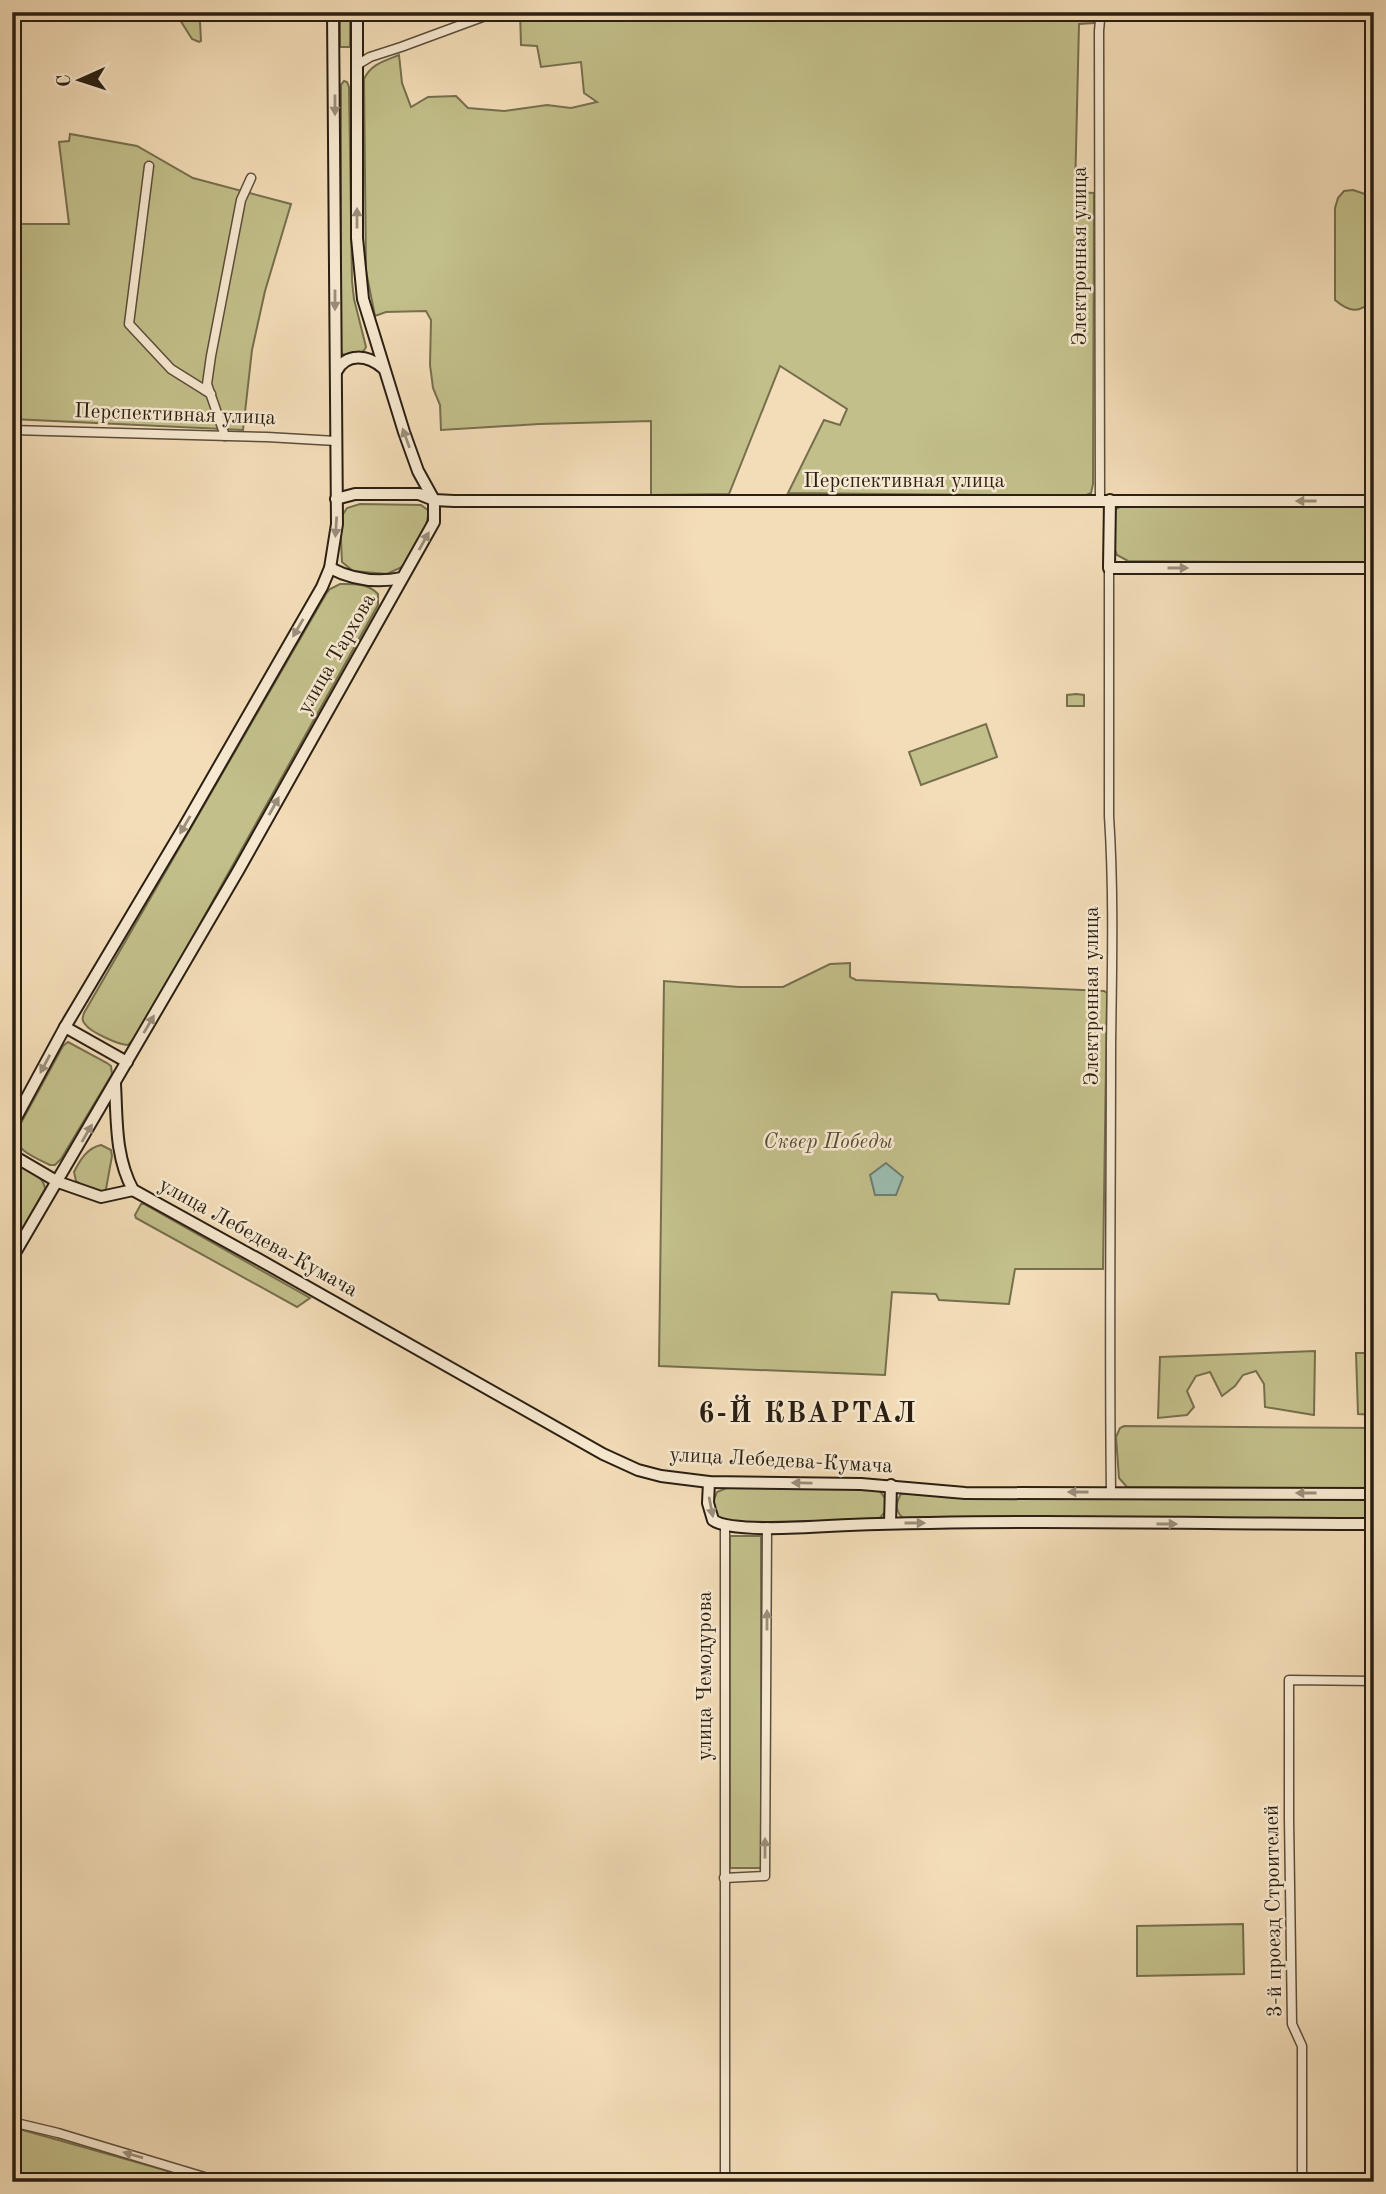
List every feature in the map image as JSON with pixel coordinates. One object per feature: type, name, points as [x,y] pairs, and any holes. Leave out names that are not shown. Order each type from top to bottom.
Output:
[{"type":"street","points":[[12,1125],[65,1027],[184,827],[330,568],[337,524],[333,12]]},
{"type":"street","points":[[357,12],[357,238],[363,299],[418,471],[434,500]]},
{"type":"street","points":[[335,69],[357,65],[370,57],[496,12]]},
{"type":"street","name":"Электронная улица","points":[[1104,13],[1099,31],[1105,500],[1110,568],[1109,816],[1113,970],[1111,1492]]},
{"type":"street","points":[[149,166],[129,324],[171,369],[211,394]]},
{"type":"street","points":[[225,436],[207,384],[241,200],[251,178]]},
{"type":"street","points":[[335,374],[342,363],[355,358],[368,359],[383,368]]},
{"type":"street","name":"Перспективная улица","points":[[12,430],[335,441]]},
{"type":"street","name":"Перспективная улица","points":[[336,499],[355,494],[419,494],[434,500],[1374,501]]},
{"type":"street","name":"улица Тархова","points":[[12,1258],[238,871],[434,522],[434,500]]},
{"type":"street","points":[[330,568],[343,575],[379,582],[402,578]]},
{"type":"street","points":[[1110,568],[1374,568]]},
{"type":"street","points":[[65,1027],[127,1062]]},
{"type":"street","name":"улица Лебедева-Кумача","points":[[115,1084],[118,1147],[126,1177],[133,1190],[603,1454],[638,1470],[709,1482],[891,1485],[965,1493],[1374,1493]]},
{"type":"street","name":"улица Лебедева-Кумача","points":[[12,1154],[58,1182],[101,1197],[133,1190]]},
{"type":"street","name":"улица Чемодурова","points":[[709,1482],[708,1503],[713,1520],[724,1526],[725,2182]]},
{"type":"street","points":[[890,1523],[891,1485]]},
{"type":"street","points":[[724,1526],[767,1528],[890,1523],[1374,1524]]},
{"type":"street","points":[[724,1878],[765,1876],[767,1528]]},
{"type":"street","name":"3-й проезд Строителей","points":[[1302,2182],[1302,2046],[1292,2024],[1289,1681],[1374,1681]]},
{"type":"street","points":[[12,2122],[222,2182]]},
{"type":"green space","points":[[175,12],[186,12],[200,22],[201,41],[192,39]]},
{"type":"green space","points":[[340,12],[350,12],[350,47],[340,47]]},
{"type":"green space","points":[[520,12],[1099,12],[1094,23],[1079,24],[1075,192],[1094,193],[1091,493],[1084,496],[788,493],[824,420],[840,425],[847,409],[780,366],[729,494],[651,495],[651,421],[441,430],[440,405],[433,388],[430,365],[431,320],[426,311],[386,312],[375,316],[366,271],[364,79],[374,66],[399,55],[402,83],[411,107],[428,97],[456,96],[468,108],[504,111],[547,105],[571,108],[597,102],[584,93],[581,62],[541,67],[537,46],[521,45]]},
{"type":"green space","points":[[12,64],[19,64],[12,138]]},
{"type":"green space","points":[[344,81],[349,87],[352,281],[366,347],[359,354],[348,355],[342,354],[341,350],[341,85]]},
{"type":"green space","points":[[70,134],[137,146],[193,178],[291,204],[265,291],[252,350],[243,430],[12,419],[12,138],[20,224],[69,224],[59,142],[69,141]]},
{"type":"green space","points":[[1353,190],[1368,195],[1374,211],[1373,300],[1363,308],[1354,310],[1335,300],[1335,208],[1344,191]]},
{"type":"green space","points":[[360,504],[421,505],[429,511],[425,530],[404,566],[387,574],[353,571],[342,562],[340,519],[347,508]]},
{"type":"green space","points":[[1124,505],[1374,505],[1374,563],[1128,561],[1117,555],[1114,548],[1114,510]]},
{"type":"green space","points":[[340,584],[370,588],[378,594],[378,605],[138,1035],[128,1045],[98,1034],[84,1023],[84,1013],[326,594]]},
{"type":"green space","points":[[1067,695],[1084,695],[1084,706],[1067,706]]},
{"type":"green space","points":[[986,724],[997,757],[921,785],[909,752]]},
{"type":"green space","name":"Сквер Победы","points":[[850,963],[850,977],[856,980],[1107,993],[1103,1269],[1015,1269],[1009,1304],[939,1300],[936,1294],[892,1292],[885,1375],[659,1366],[664,981],[739,987],[783,987],[830,964]]},
{"type":"green space","points":[[68,1042],[107,1063],[111,1066],[112,1074],[61,1159],[55,1165],[50,1165],[23,1149],[15,1134],[63,1046]]},
{"type":"green space","points":[[101,1145],[111,1150],[112,1156],[106,1189],[103,1193],[94,1193],[76,1181],[74,1172],[88,1152]]},
{"type":"green space","points":[[12,1161],[37,1175],[45,1189],[19,1235],[12,1238]]},
{"type":"green space","points":[[141,1204],[310,1298],[297,1307],[136,1218]]},
{"type":"green space","points":[[1315,1351],[1314,1415],[1265,1407],[1264,1384],[1256,1371],[1243,1375],[1235,1386],[1222,1396],[1210,1372],[1196,1376],[1187,1391],[1194,1407],[1187,1415],[1158,1418],[1160,1357]]},
{"type":"green space","points":[[1356,1353],[1374,1353],[1374,1415],[1358,1414]]},
{"type":"green space","points":[[1124,1426],[1374,1428],[1374,1489],[1127,1487],[1119,1478],[1116,1437]]},
{"type":"green space","points":[[729,1487],[874,1489],[879,1490],[887,1501],[886,1511],[878,1520],[725,1522],[716,1515],[713,1502],[717,1492]]},
{"type":"green space","points":[[901,1494],[959,1498],[1374,1499],[1374,1519],[905,1519],[899,1514],[897,1505]]},
{"type":"green space","points":[[730,1536],[761,1536],[761,1868],[730,1868]]},
{"type":"green space","points":[[1243,1924],[1244,1974],[1137,1976],[1137,1926]]},
{"type":"green space","points":[[12,2127],[207,2182],[12,2182]]},
{"type":"shaded area","points":[[886,1163],[903,1177],[896,1195],[875,1195],[870,1175]]},
{"type":"district","name":"6-Й КВАРТАЛ","points":[[808,1415]]}]
